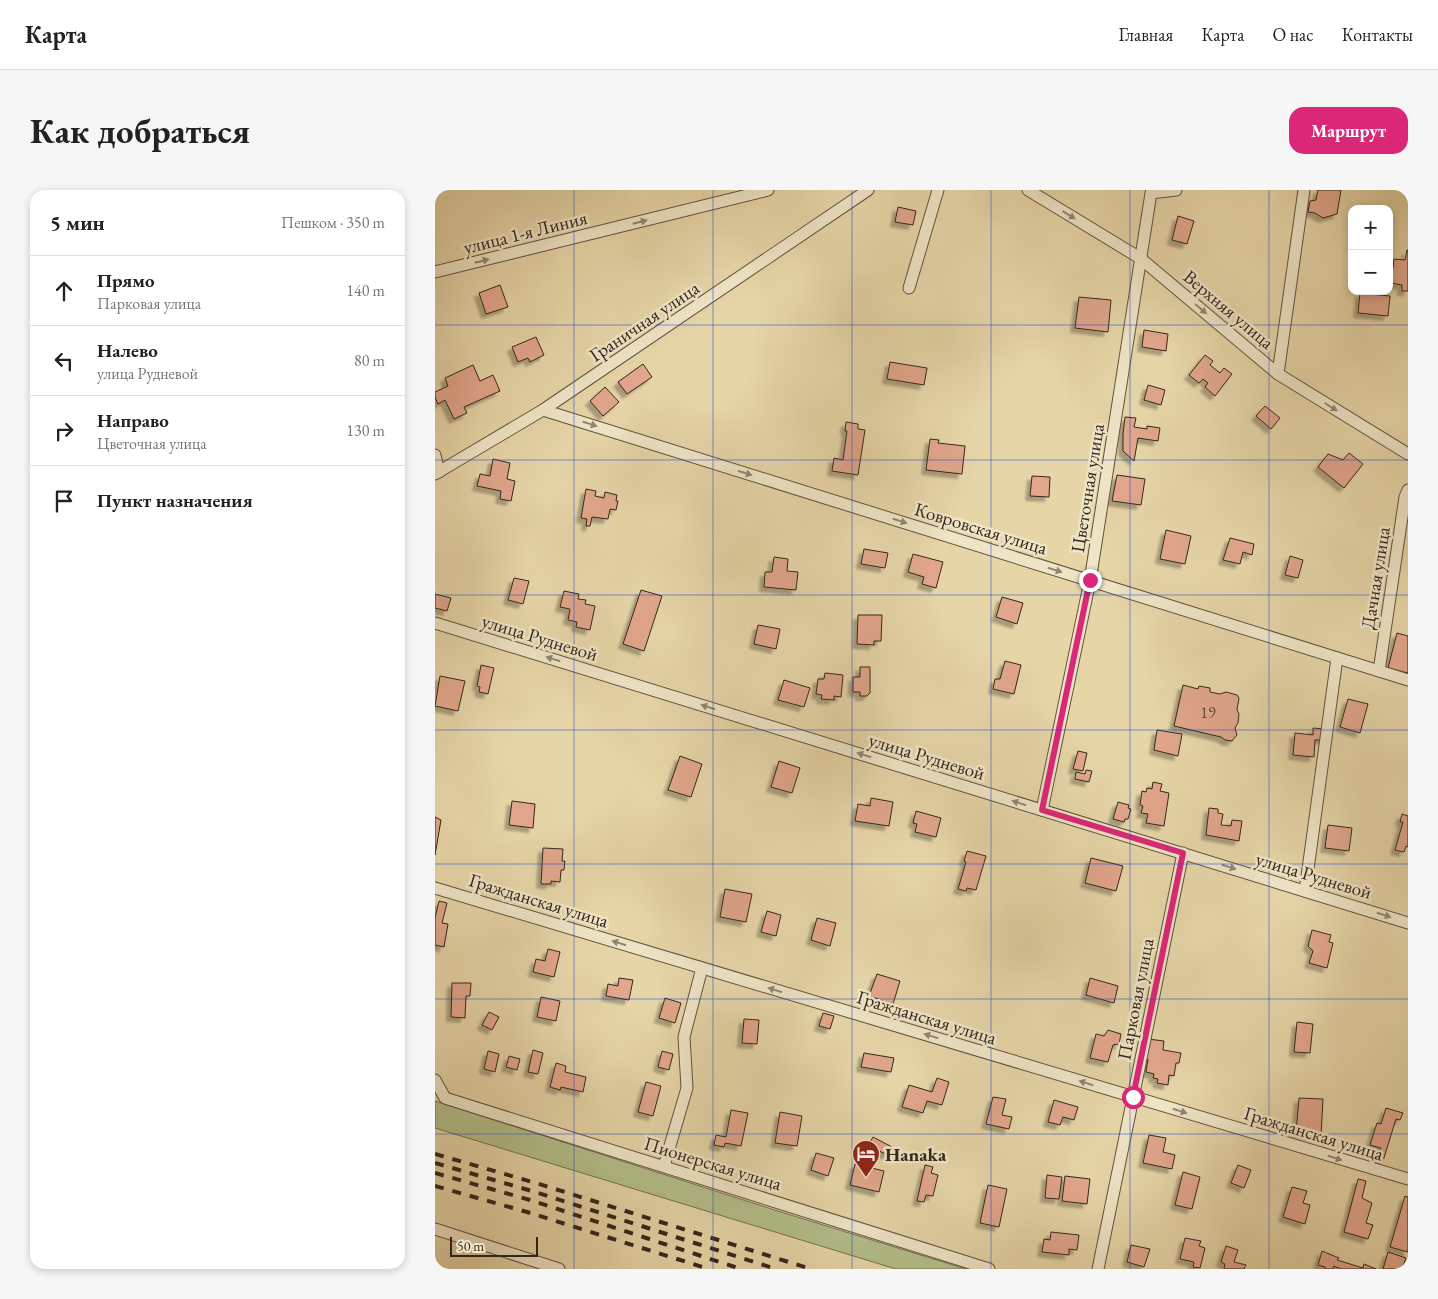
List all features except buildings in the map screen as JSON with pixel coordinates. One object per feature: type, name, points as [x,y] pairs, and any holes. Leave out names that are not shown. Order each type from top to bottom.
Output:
[{"type":"street","name":"улица 1-я Линия","points":[[435,272],[768,190]]},
{"type":"street","name":"Граничная улица","points":[[437,473],[543,410],[868,190]]},
{"type":"street","points":[[909,288],[939,190]]},
{"type":"street","name":"Верхняя улица","points":[[1028,190],[1140,258],[1278,374],[1408,454]]},
{"type":"street","name":"Цветочная улица","points":[[1042,810],[1090,580],[1151,193],[1176,190]]},
{"type":"street","points":[[1278,374],[1304,190]]},
{"type":"street","name":"Ковровская улица","points":[[543,410],[1408,680]]},
{"type":"street","points":[[435,455],[437,473]]},
{"type":"street","name":"Дачная улица","points":[[1379,671],[1405,497],[1408,490]]},
{"type":"street","name":"улица Рудневой","points":[[435,623],[1408,923]]},
{"type":"street","points":[[1305,891],[1337,658]]},
{"type":"street","name":"Парковая улица","points":[[1098,1269],[1183,853]]},
{"type":"street","name":"Гражданская улица","points":[[435,888],[1404,1178]]},
{"type":"street","points":[[664,1166],[687,1088],[684,1037],[702,968]]},
{"type":"street","name":"Пионерская улица","points":[[435,1080],[445,1098],[989,1269]]},
{"type":"street","points":[[435,1229],[559,1269]]},
{"type":"green space","points":[[435,1101],[966,1269],[896,1269],[435,1128]]},
{"type":"railway","points":[[435,1154],[536,1183],[811,1269]]},
{"type":"railway","points":[[435,1163],[532,1191],[776,1269]]},
{"type":"railway","points":[[435,1173],[530,1200],[741,1269]]},
{"type":"railway","points":[[435,1186],[527,1212],[709,1269]]},
{"type":"place","name":"Hanaka","points":[[866,1178]]},
{"type":"route","points":[[1090,580],[1042,810],[1183,853],[1133,1097]]}]
